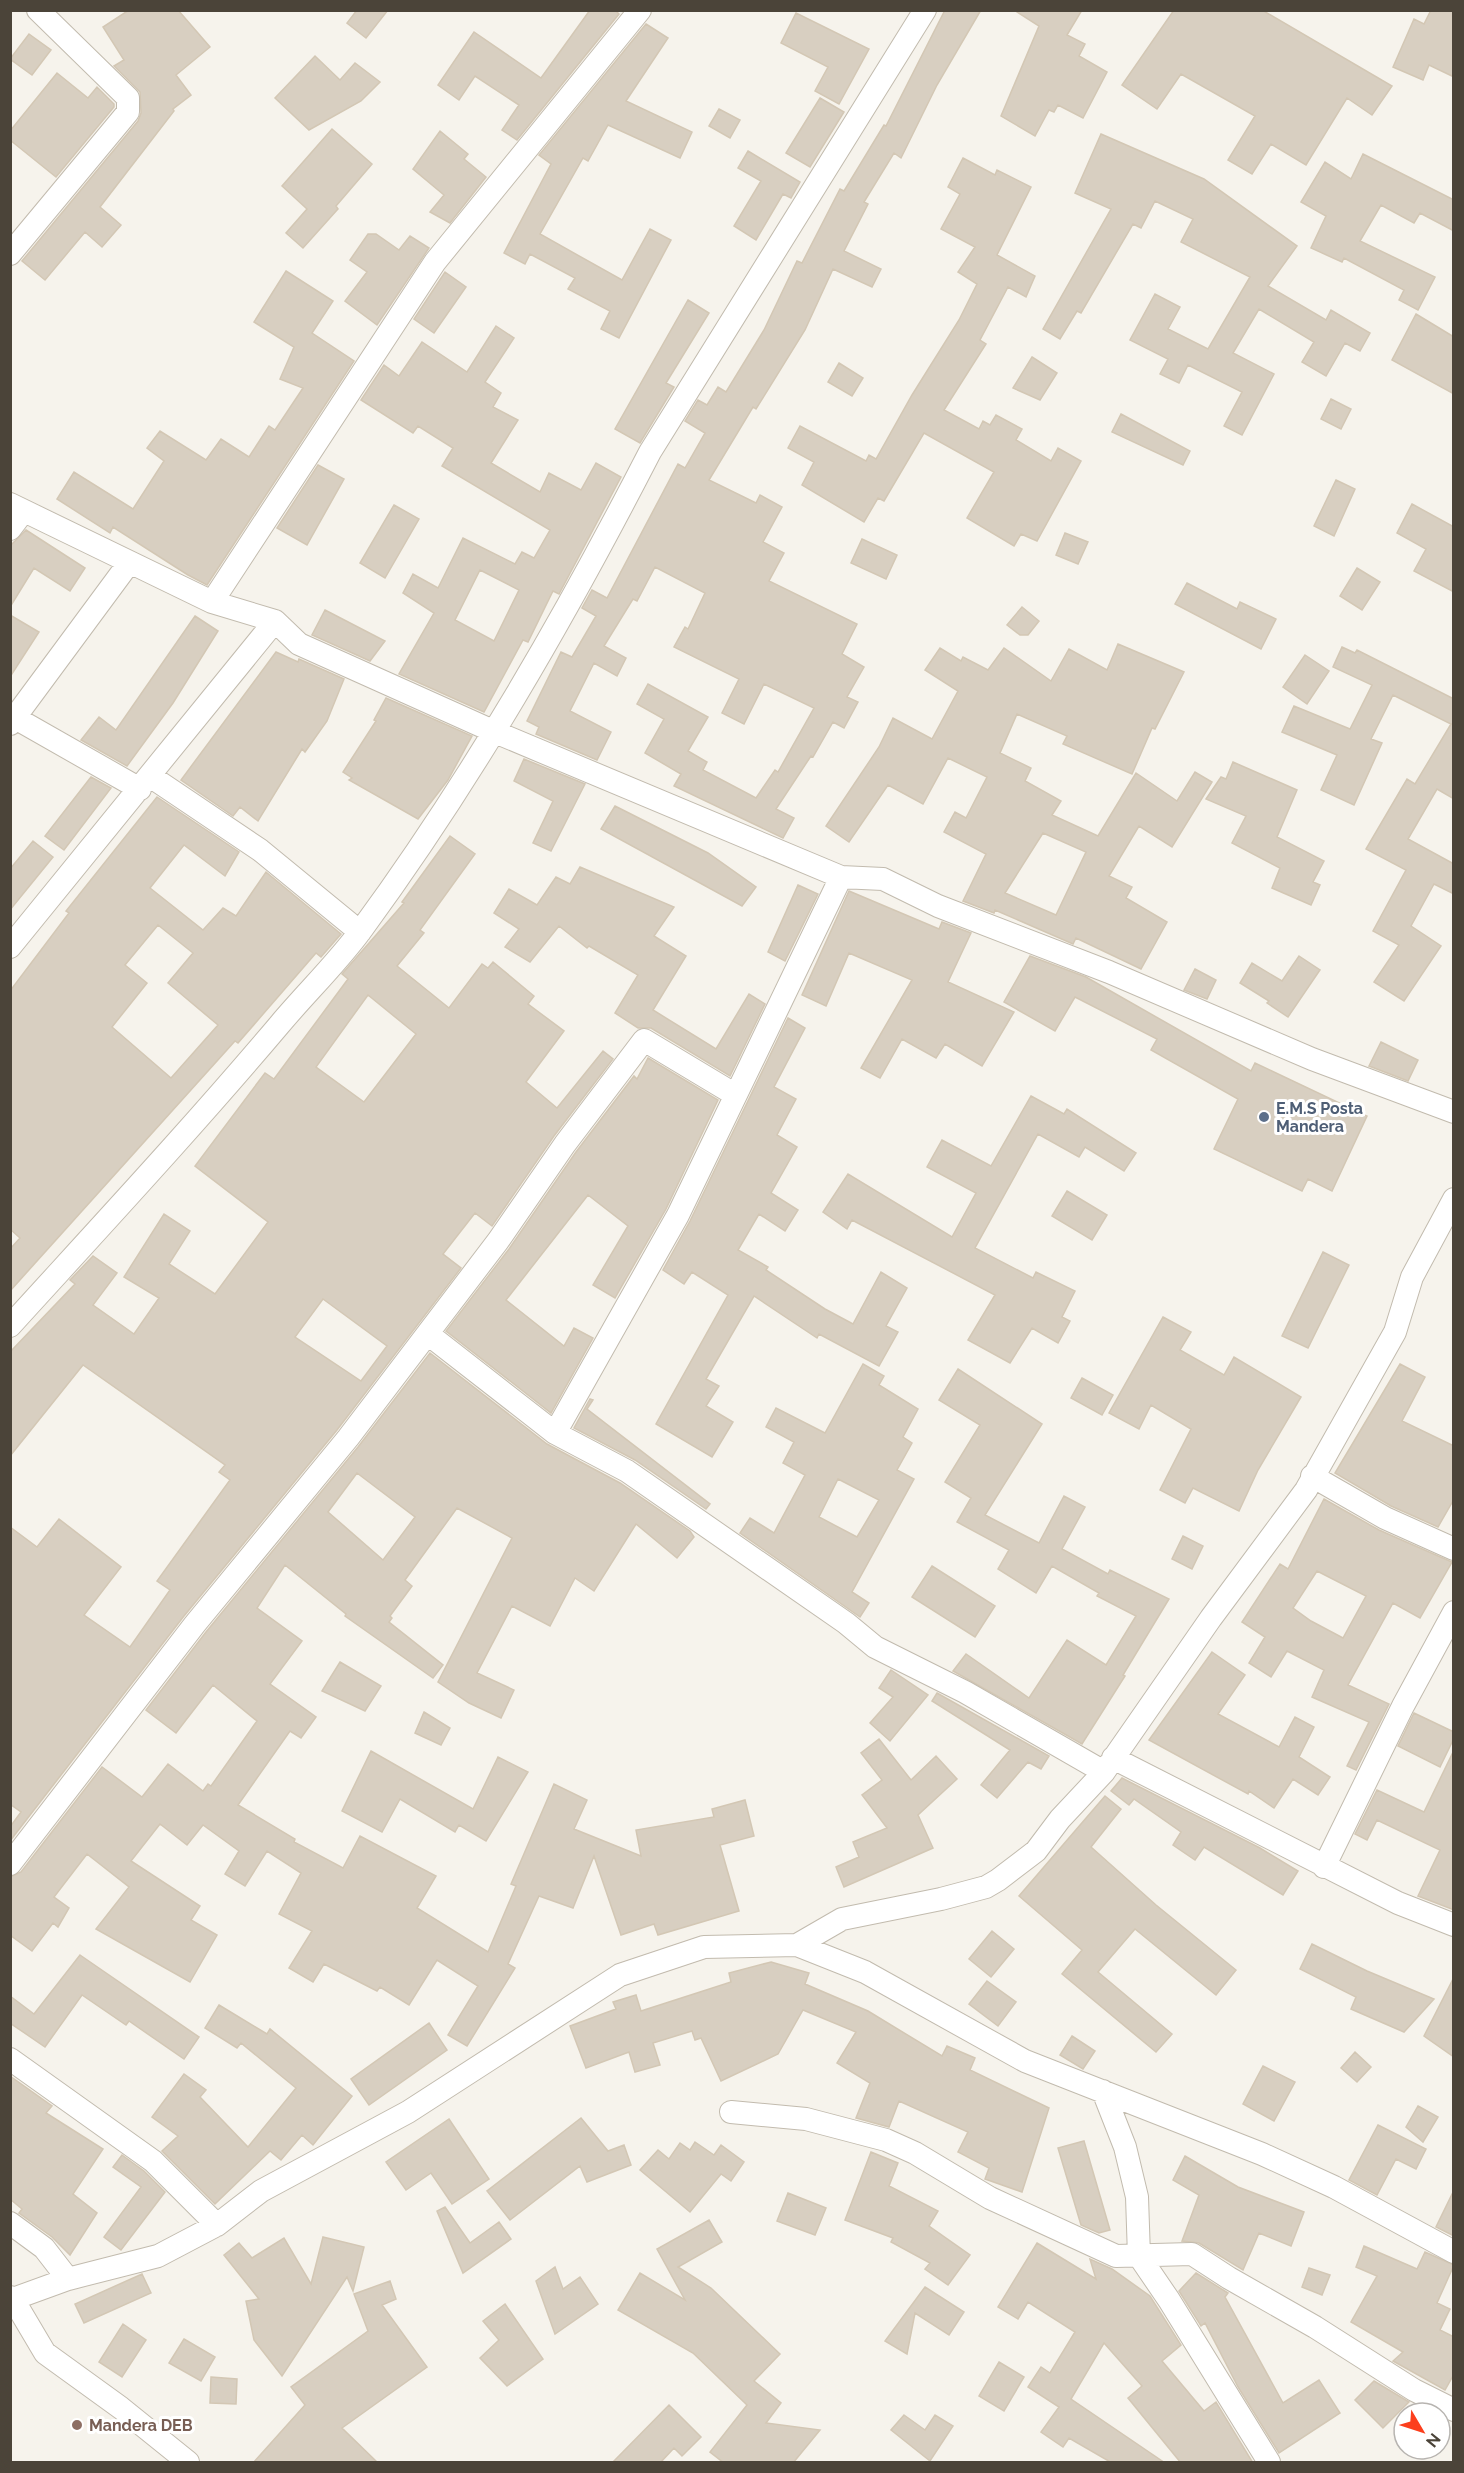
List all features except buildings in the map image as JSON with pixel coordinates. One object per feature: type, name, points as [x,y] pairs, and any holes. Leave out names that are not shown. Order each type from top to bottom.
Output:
[{"type":"street","points":[[10,254],[128,112],[128,98],[38,10]]},
{"type":"street","points":[[212,602],[435,262],[640,10]]},
{"type":"street","points":[[10,1326],[165,1155],[360,932],[495,732],[615,521],[650,452],[925,10]]},
{"type":"street","points":[[15,515],[129,563],[212,602],[275,621],[299,644],[495,732],[841,877],[883,879],[938,906],[1109,972],[1312,1059],[1454,1112]]},
{"type":"street","points":[[129,563],[12,719],[145,782],[260,850],[360,932]]},
{"type":"street","points":[[10,947],[275,621]]},
{"type":"street","points":[[555,1433],[678,1215],[734,1094],[841,877]]},
{"type":"street","points":[[10,1864],[195,1624],[348,1438],[428,1334],[644,1040],[734,1094]]},
{"type":"street","points":[[797,1945],[842,1919],[941,1899],[986,1887],[1036,1851],[1060,1819],[1108,1765],[1211,1618],[1306,1490],[1395,1332],[1412,1277],[1454,1199]]},
{"type":"street","points":[[428,1334],[555,1433],[627,1471],[846,1623],[875,1647],[1108,1765],[1398,1903],[1454,1925]]},
{"type":"street","points":[[1312,1476],[1385,1518],[1454,1549]]},
{"type":"street","points":[[1324,1867],[1403,1706],[1454,1612]]},
{"type":"street","points":[[188,2463],[121,2408],[45,2353],[12,2298],[68,2279],[158,2256],[217,2225],[261,2191],[408,2112],[620,1976],[704,1947],[797,1945],[865,1972],[1025,2061],[1262,2154],[1334,2187],[1454,2252]]},
{"type":"street","points":[[10,2060],[153,2161],[217,2225]]},
{"type":"street","points":[[1103,2091],[1125,2147],[1137,2197],[1139,2256],[1169,2300],[1269,2463]]},
{"type":"street","points":[[731,2112],[806,2120],[886,2140],[915,2153],[990,2198],[1052,2229],[1116,2256],[1192,2254],[1315,2327],[1414,2390],[1454,2410]]},
{"type":"street","points":[[10,2223],[45,2248],[68,2279]]},
{"type":"place","name":"E.M.S Posta Mandera","points":[[1264,1117]]},
{"type":"place","name":"Mandera DEB","points":[[77,2425]]}]
